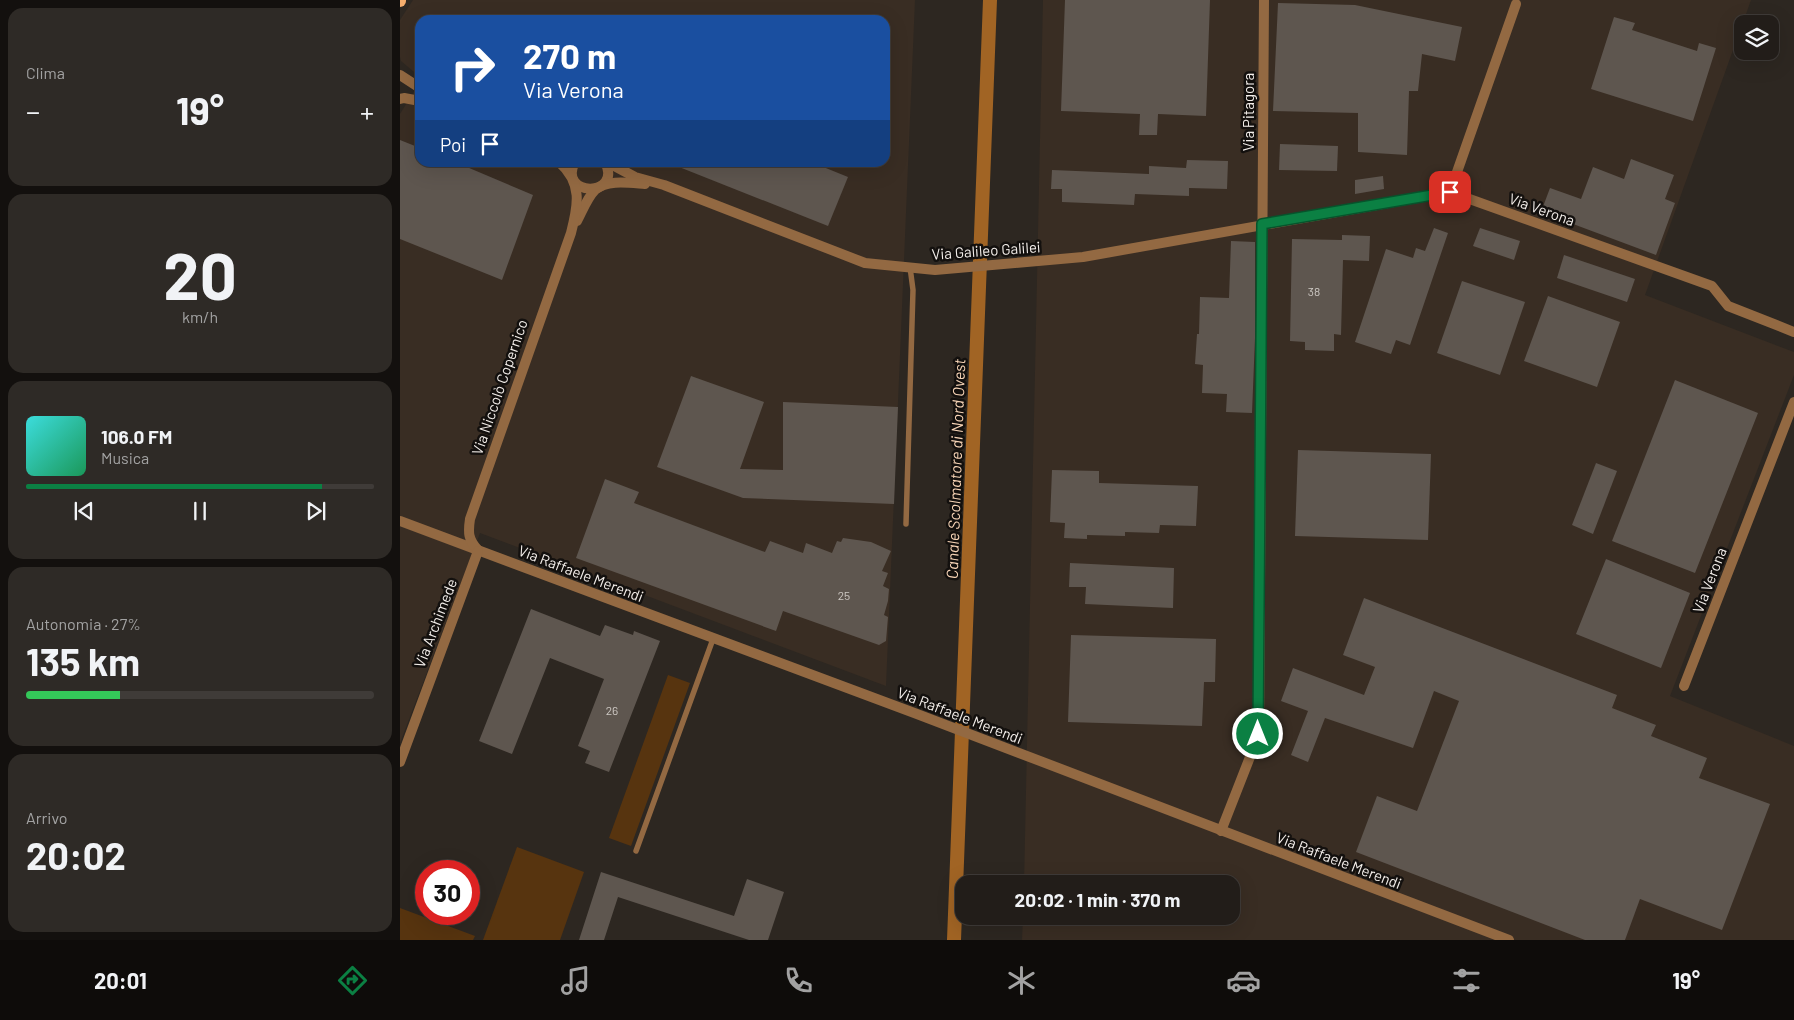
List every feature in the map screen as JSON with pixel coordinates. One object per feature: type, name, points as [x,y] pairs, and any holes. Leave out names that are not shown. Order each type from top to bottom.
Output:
[{"type":"street","name":"Via Pitagora","points":[[1221,831],[1258,734],[1264,0]]},
{"type":"street","points":[[1450,192],[1516,4]]},
{"type":"street","points":[[400,75],[415,85]]},
{"type":"street","points":[[400,99],[415,100]]},
{"type":"street","points":[[564,167],[579,186],[586,189],[598,188]]},
{"type":"street","name":"Via Niccolò Copernico","points":[[478,551],[470,540],[468,533],[470,519],[570,233],[577,200],[572,172],[574,167]]},
{"type":"street","name":"Via Niccolò Copernico","points":[[570,233],[591,196],[604,182],[607,174],[606,167]]},
{"type":"street","name":"Via Galileo Galilei","points":[[616,167],[635,177],[664,185],[865,263],[910,268],[935,270],[1083,257],[1262,224]]},
{"type":"street","name":"Via Galileo Galilei","points":[[598,188],[603,185],[614,184],[664,185]]},
{"type":"street","name":"Via Verona","points":[[1262,224],[1450,192],[1712,286],[1728,306],[1794,332]]},
{"type":"street","name":"Via Verona","points":[[1684,686],[1794,402]]},
{"type":"street","name":"Via Raffaele Merendi","points":[[400,521],[927,718],[1509,940]]},
{"type":"street","name":"Via Archimede","points":[[400,762],[478,551]]},
{"type":"lane","points":[[906,524],[913,290],[910,268]]},
{"type":"lane","points":[[636,851],[712,639]]},
{"type":"shaded area","points":[[413,0],[915,0],[886,686],[480,533],[400,743],[400,114],[415,90],[415,167],[890,167],[890,15],[415,15],[415,73],[401,61],[400,20]]},
{"type":"shaded area","points":[[1043,0],[1751,0],[1746,15],[1734,15],[1734,47],[1645,295],[1794,352],[1794,375],[1670,696],[1794,746],[1794,940],[1022,940],[1023,925],[1240,925],[1240,875],[1024,875]]},
{"type":"shaded area","points":[[668,675],[690,683],[631,846],[609,838]]},
{"type":"shaded area","points":[[517,847],[584,872],[560,940],[483,940]]},
{"type":"shaded area","points":[[400,908],[415,914],[415,925],[446,925],[475,936],[473,940],[400,940]]},
{"type":"building","points":[[1065,0],[1210,0],[1206,116],[1158,114],[1157,135],[1139,135],[1140,114],[1061,111]]},
{"type":"building","points":[[1278,3],[1355,5],[1462,27],[1455,61],[1422,54],[1418,91],[1409,91],[1407,155],[1358,152],[1358,113],[1273,111]]},
{"type":"building","points":[[1614,17],[1635,23],[1632,30],[1697,51],[1699,43],[1716,48],[1693,121],[1591,89]]},
{"type":"building","points":[[400,140],[415,146],[415,167],[467,167],[533,195],[502,280],[400,239]]},
{"type":"building","points":[[1280,144],[1338,146],[1337,171],[1279,170]]},
{"type":"building","points":[[1631,159],[1674,175],[1665,199],[1675,203],[1656,255],[1541,212],[1550,188],[1581,199],[1593,167],[1624,179]]},
{"type":"building","points":[[1187,160],[1228,161],[1227,189],[1189,188],[1189,196],[1135,194],[1134,205],[1062,202],[1062,189],[1051,189],[1052,170],[1149,174],[1149,166],[1186,168]]},
{"type":"building","points":[[679,167],[823,167],[848,177],[828,226]]},
{"type":"building","points":[[1383,176],[1384,189],[1355,194],[1355,180]]},
{"type":"building","points":[[1434,228],[1448,233],[1410,345],[1396,340],[1391,354],[1355,342],[1386,249],[1413,258],[1416,248],[1425,251]]},
{"type":"building","points":[[1480,228],[1520,241],[1514,260],[1473,246]]},
{"type":"building","points":[[1342,235],[1370,236],[1369,261],[1343,260],[1341,335],[1334,334],[1334,351],[1305,350],[1305,342],[1290,341],[1292,239],[1342,240]]},
{"type":"building","points":[[1231,241],[1255,242],[1255,338],[1252,413],[1226,412],[1227,394],[1202,393],[1203,365],[1195,364],[1197,334],[1199,334],[1200,297],[1229,298]]},
{"type":"building","points":[[1564,255],[1635,279],[1627,302],[1557,278]]},
{"type":"building","points":[[1462,281],[1525,302],[1500,375],[1437,353]]},
{"type":"building","points":[[1548,296],[1620,322],[1597,387],[1524,361]]},
{"type":"building","points":[[691,376],[764,402],[740,469],[783,470],[783,402],[898,407],[894,504],[743,498],[657,467]]},
{"type":"building","points":[[1675,380],[1758,413],[1695,573],[1612,541]]},
{"type":"building","points":[[1298,450],[1431,454],[1428,540],[1295,536]]},
{"type":"building","points":[[1596,463],[1617,471],[1593,534],[1572,525]]},
{"type":"building","points":[[1052,470],[1099,471],[1099,483],[1198,486],[1196,526],[1160,525],[1159,533],[1125,532],[1125,536],[1087,535],[1087,539],[1064,538],[1065,523],[1050,522]]},
{"type":"building","points":[[605,479],[639,492],[634,503],[765,552],[770,541],[803,553],[806,543],[832,553],[837,541],[841,542],[843,538],[871,542],[891,551],[882,571],[888,573],[883,586],[889,589],[884,615],[888,617],[886,641],[879,645],[783,611],[776,631],[576,558]]},
{"type":"building","points":[[1606,559],[1690,593],[1661,668],[1576,634]]},
{"type":"building","points":[[1070,563],[1174,568],[1173,608],[1085,604],[1086,587],[1069,587]]},
{"type":"building","points":[[1364,598],[1617,695],[1612,708],[1656,725],[1651,736],[1707,758],[1699,778],[1770,804],[1722,930],[1640,899],[1625,940],[1585,940],[1356,852],[1377,796],[1417,811],[1459,701],[1434,691],[1413,748],[1325,718],[1308,762],[1291,755],[1308,711],[1281,701],[1293,668],[1364,695],[1375,667],[1343,655]]},
{"type":"building","points":[[531,609],[600,636],[605,625],[633,635],[634,631],[660,641],[609,772],[585,763],[590,751],[578,746],[604,679],[550,658],[512,754],[479,741]]},
{"type":"building","points":[[1071,635],[1216,639],[1215,682],[1204,682],[1202,726],[1068,722]]},
{"type":"building","points":[[601,872],[734,916],[747,879],[784,892],[768,940],[749,940],[618,897],[604,940],[579,940]]},
{"type":"waterway","name":"Canale Scolmatore di Nord Ovest","points":[[954,940],[990,0]]},
{"type":"route","points":[[1258,734],[1262,224],[1450,192]]}]
